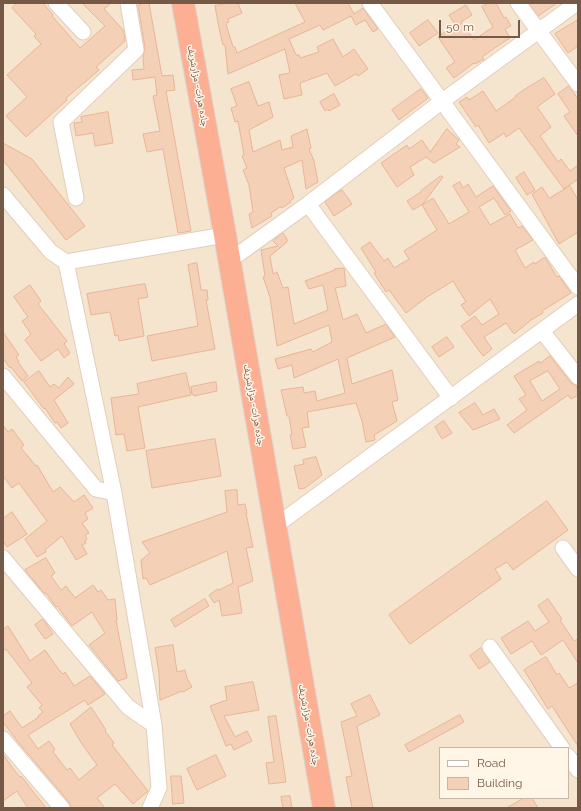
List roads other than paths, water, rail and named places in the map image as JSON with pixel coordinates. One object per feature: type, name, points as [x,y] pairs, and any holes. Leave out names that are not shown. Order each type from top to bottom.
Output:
[{"type":"highway","name":"جاده هرات- مزارشریف","points":[[183,3],[225,235],[274,527],[324,808]]},
{"type":"street","points":[[56,3],[82,32]]},
{"type":"street","points":[[76,198],[61,122],[136,50],[128,3]]},
{"type":"street","points":[[370,3],[441,102],[578,287]]},
{"type":"street","points":[[518,3],[578,84]]},
{"type":"street","points":[[229,261],[308,204],[441,102],[577,3]]},
{"type":"street","points":[[3,195],[51,252],[66,262],[225,235]]},
{"type":"street","points":[[308,204],[451,398]]},
{"type":"street","points":[[66,262],[114,493],[154,725],[159,788],[150,808]]},
{"type":"street","points":[[274,527],[578,304]]},
{"type":"street","points":[[542,331],[578,377]]},
{"type":"street","points":[[3,376],[96,489],[114,493]]},
{"type":"street","points":[[563,548],[578,569]]},
{"type":"street","points":[[3,558],[128,707],[154,725]]},
{"type":"street","points":[[490,647],[561,747]]},
{"type":"street","points":[[3,739],[62,808]]},
{"type":"street","points":[[569,757],[578,770]]}]
